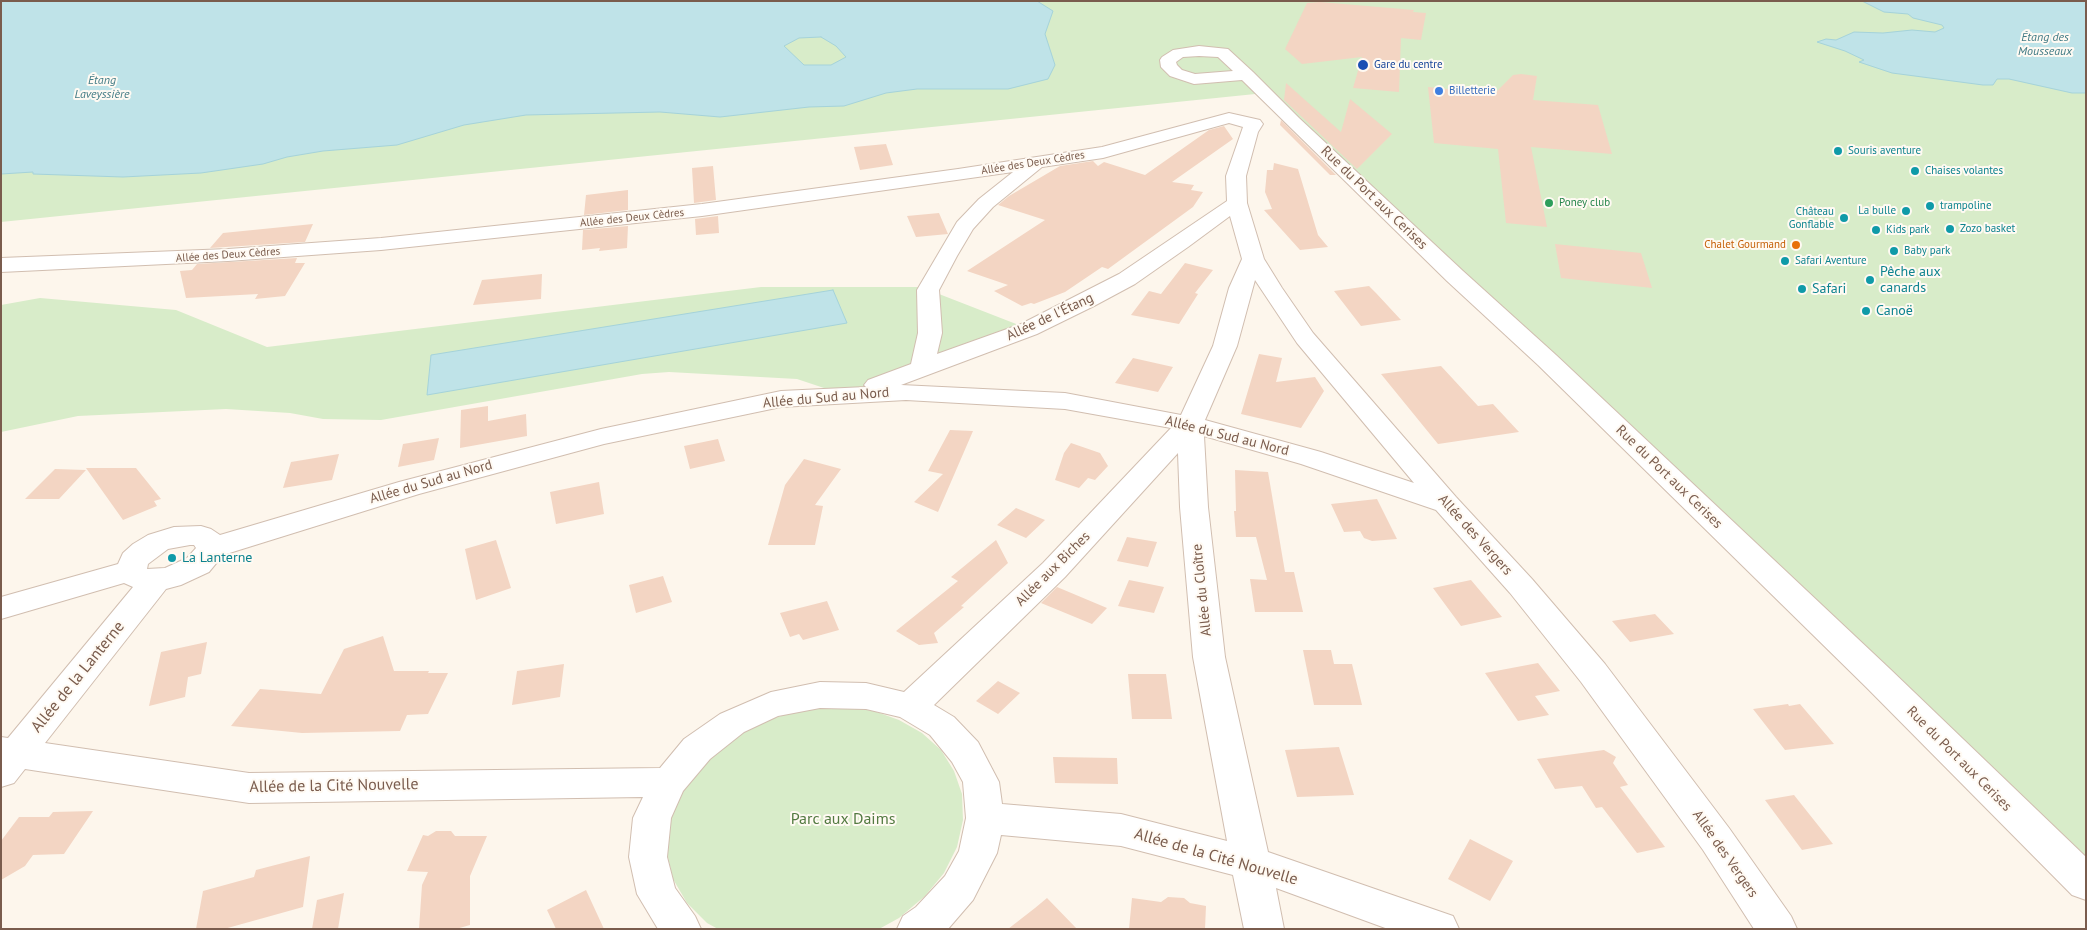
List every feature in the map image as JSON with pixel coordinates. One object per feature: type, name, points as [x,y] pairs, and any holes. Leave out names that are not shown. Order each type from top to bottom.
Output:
[{"type":"street","name":"Rue du Port aux Cerises","points":[[1247,75],[1293,122],[1554,366],[1878,678],[2086,883]]},
{"type":"street","name":"Allée des Deux Cèdres","points":[[1,265],[228,255],[464,236],[810,197],[1103,152],[1229,118],[1254,124]]},
{"type":"street","name":"Allée des Vergers","points":[[1254,124],[1248,132],[1236,176],[1237,203],[1253,259],[1271,289],[1305,338],[1446,503],[1521,586],[1593,673],[1716,839],[1777,929]]},
{"type":"street","points":[[922,369],[930,333],[928,290],[946,256],[964,226],[986,203],[1037,162]]},
{"type":"street","name":"Allée de l'Étang","points":[[845,395],[922,369],[1029,329],[1103,292],[1154,262],[1214,217],[1237,203]]},
{"type":"street","name":"Allée du Cloître","points":[[1253,259],[1240,288],[1225,346],[1190,424],[1194,506],[1210,657],[1264,929]]},
{"type":"street","name":"Allée du Sud au Nord","points":[[143,575],[185,573],[202,561],[211,548],[409,488],[601,437],[781,399],[845,395],[906,392],[1066,401],[1190,424],[1311,458],[1446,503]]},
{"type":"street","name":"Allée aux Biches","points":[[910,707],[1054,570],[1190,424]]},
{"type":"street","points":[[1,608],[143,575]]},
{"type":"street","name":"Allée de la Lanterne","points":[[7,759],[143,575]]},
{"type":"street","points":[[681,929],[657,894],[648,857],[652,818],[669,782],[696,749],[732,723],[771,705],[820,695],[866,696],[910,707],[942,726],[966,752],[981,782],[985,818],[978,853],[959,888],[930,920],[918,929]]},
{"type":"street","name":"Allée de la Cité Nouvelle","points":[[7,759],[249,788],[669,782]]},
{"type":"street","name":"Allée de la Cité Nouvelle","points":[[985,818],[1121,830],[1251,863],[1439,929]]},
{"type":"green space","points":[[1,1],[2086,1],[2086,889],[1572,392],[1471,278],[1455,276],[1265,93],[1,222]]},
{"type":"green space","points":[[761,287],[921,287],[1029,329],[845,395],[797,379],[669,372],[642,374],[381,420],[323,419],[290,413],[226,409],[78,416],[1,432],[1,305],[40,298],[176,310],[267,347]]},
{"type":"green space","name":"Parc aux Daims","points":[[846,707],[874,711],[899,720],[922,733],[941,750],[954,771],[962,794],[963,820],[957,847],[944,873],[925,896],[899,918],[879,929],[718,929],[707,923],[687,903],[673,879],[667,853],[668,827],[676,801],[690,777],[733,738],[760,723],[787,714],[817,708]]},
{"type":"water","name":"Étang Laveyssière","points":[[1,1],[1037,1],[1053,11],[1045,34],[1055,65],[1048,79],[1008,89],[917,89],[886,93],[844,106],[809,107],[720,117],[660,112],[526,115],[464,125],[397,145],[323,151],[287,157],[263,164],[201,173],[123,177],[33,174],[33,172],[1,174]],"holes":[[[821,37],[836,46],[846,57],[831,65],[804,65],[784,46],[799,38]]]},
{"type":"water","name":"Étang des Mousseaux","points":[[1862,1],[2086,1],[2086,93],[2072,93],[2009,79],[1997,79],[1993,85],[1983,85],[1892,73],[1859,62],[1864,60],[1845,51],[1817,42],[1826,39],[1836,40],[1854,32],[1883,33],[1912,30],[1935,32],[1944,28],[1942,25],[1913,18],[1908,14],[1884,12]]},
{"type":"water","points":[[833,290],[847,323],[427,395],[431,355]]},
{"type":"building","points":[[1320,2],[1414,10],[1413,12],[1426,13],[1421,40],[1401,38],[1399,92],[1353,88],[1362,57],[1302,64],[1285,49],[1307,3]]},
{"type":"building","points":[[1513,75],[1537,76],[1533,100],[1598,105],[1612,154],[1531,147],[1547,227],[1506,223],[1498,149],[1434,143],[1428,87],[1494,94]]},
{"type":"building","points":[[1286,83],[1341,132],[1350,99],[1392,134],[1357,169],[1284,100]]},
{"type":"building","points":[[1281,120],[1336,175],[1330,175],[1280,125]]},
{"type":"building","points":[[1224,126],[1233,139],[1172,182],[1194,185],[1191,190],[1203,192],[1193,207],[1108,269],[1102,267],[1065,292],[1034,304],[1022,306],[994,291],[1008,285],[967,271],[1045,220],[998,205],[1009,196],[1060,166],[1093,161],[1098,166],[1104,162],[1145,175],[1209,130]]},
{"type":"building","points":[[886,144],[893,165],[860,170],[854,147]]},
{"type":"building","points":[[1274,163],[1298,169],[1318,235],[1328,247],[1300,250],[1264,210],[1272,209],[1265,192],[1267,170],[1273,170]]},
{"type":"building","points":[[713,166],[716,200],[694,203],[692,168]]},
{"type":"building","points":[[628,190],[628,210],[584,215],[586,195]]},
{"type":"building","points":[[939,213],[948,234],[916,237],[907,216]]},
{"type":"building","points":[[718,216],[719,233],[696,235],[695,219]]},
{"type":"building","points":[[313,224],[305,242],[210,248],[223,233]]},
{"type":"building","points":[[628,226],[627,248],[599,251],[600,248],[582,250],[583,230]]},
{"type":"building","points":[[1555,244],[1641,253],[1652,288],[1561,278]]},
{"type":"building","points":[[297,258],[295,263],[305,263],[285,296],[255,299],[258,294],[186,298],[180,271],[192,270],[197,264]]},
{"type":"building","points":[[1185,263],[1213,270],[1195,293],[1198,294],[1179,324],[1131,315],[1149,291],[1161,294]]},
{"type":"building","points":[[542,274],[541,299],[473,305],[482,280]]},
{"type":"building","points":[[1369,286],[1401,320],[1361,326],[1334,291]]},
{"type":"building","points":[[1259,354],[1282,358],[1276,382],[1315,377],[1324,391],[1301,428],[1241,414]]},
{"type":"building","points":[[1133,358],[1173,367],[1158,392],[1115,383]]},
{"type":"building","points":[[1441,366],[1478,406],[1493,404],[1519,432],[1438,444],[1381,374]]},
{"type":"building","points":[[488,406],[488,421],[526,414],[527,436],[460,448],[461,410]]},
{"type":"building","points":[[950,430],[973,431],[938,512],[914,502],[943,474],[928,471]]},
{"type":"building","points":[[439,438],[434,460],[398,467],[403,444]]},
{"type":"building","points":[[718,439],[725,461],[690,469],[684,446]]},
{"type":"building","points":[[1071,443],[1100,453],[1108,466],[1095,480],[1088,478],[1079,488],[1055,480],[1064,453]]},
{"type":"building","points":[[339,454],[332,480],[283,488],[291,462]]},
{"type":"building","points":[[804,459],[841,469],[815,505],[823,506],[815,545],[768,545],[785,485]]},
{"type":"building","points":[[86,468],[136,468],[161,499],[154,501],[157,506],[123,520]]},
{"type":"building","points":[[55,469],[86,470],[59,499],[25,499]]},
{"type":"building","points":[[1235,470],[1268,472],[1285,572],[1294,572],[1303,612],[1255,612],[1250,579],[1267,580],[1256,537],[1236,537],[1234,511],[1236,511]]},
{"type":"building","points":[[599,482],[604,514],[556,524],[550,492]]},
{"type":"building","points":[[1377,499],[1397,539],[1372,541],[1364,538],[1360,531],[1344,532],[1331,504]]},
{"type":"building","points":[[1016,508],[1045,520],[1026,538],[997,525]]},
{"type":"building","points":[[1127,537],[1157,542],[1148,567],[1117,561]]},
{"type":"building","points":[[496,540],[511,588],[476,600],[465,549]]},
{"type":"building","points":[[996,540],[1008,563],[961,606],[964,607],[934,633],[938,643],[919,645],[896,631],[958,581],[951,577]]},
{"type":"building","points":[[663,576],[672,602],[636,613],[629,585]]},
{"type":"building","points":[[1129,580],[1164,587],[1154,613],[1118,606]]},
{"type":"building","points":[[1471,580],[1502,617],[1461,626],[1433,588]]},
{"type":"building","points":[[1057,587],[1107,608],[1092,624],[1041,603]]},
{"type":"building","points":[[827,601],[839,630],[803,640],[799,634],[790,637],[780,613]]},
{"type":"building","points":[[1655,614],[1674,634],[1630,642],[1612,621]]},
{"type":"building","points":[[383,636],[394,671],[448,673],[428,714],[407,715],[400,731],[302,733],[231,726],[260,689],[321,694],[344,649]]},
{"type":"building","points":[[207,642],[201,674],[188,677],[185,697],[149,706],[161,652]]},
{"type":"building","points":[[1303,650],[1331,650],[1334,664],[1352,664],[1362,705],[1314,705]]},
{"type":"building","points":[[1538,663],[1560,691],[1535,696],[1549,715],[1518,721],[1485,673]]},
{"type":"building","points":[[564,664],[560,697],[512,705],[517,671]]},
{"type":"building","points":[[1128,674],[1166,674],[1172,719],[1132,719]]},
{"type":"building","points":[[998,681],[1020,693],[998,714],[976,701]]},
{"type":"building","points":[[1788,704],[1789,706],[1800,704],[1834,744],[1785,750],[1753,709]]},
{"type":"building","points":[[1339,747],[1354,795],[1297,797],[1285,750]]},
{"type":"building","points":[[1604,750],[1616,757],[1613,763],[1628,785],[1620,787],[1665,847],[1637,853],[1602,807],[1596,808],[1582,786],[1555,789],[1537,759]]},
{"type":"building","points":[[1053,757],[1117,758],[1118,784],[1055,783]]},
{"type":"building","points":[[1794,795],[1833,844],[1802,850],[1765,800]]},
{"type":"building","points":[[93,811],[64,854],[33,855],[25,866],[1,880],[1,841],[19,817],[49,817],[53,812]]},
{"type":"building","points":[[436,831],[451,831],[455,836],[487,836],[470,876],[470,925],[456,929],[419,929],[422,885],[428,872],[407,871],[423,835],[428,836]]},
{"type":"building","points":[[1470,839],[1513,861],[1490,901],[1448,879]]},
{"type":"building","points":[[310,856],[303,907],[224,929],[196,929],[203,891],[254,877],[256,870]]},
{"type":"building","points":[[586,890],[604,929],[556,929],[547,910]]},
{"type":"building","points":[[344,893],[338,929],[312,929],[317,900]]},
{"type":"building","points":[[1168,897],[1184,898],[1190,903],[1206,906],[1205,929],[1129,929],[1132,898],[1161,902]]},
{"type":"building","points":[[1047,898],[1077,929],[1008,929],[1035,908]]},
{"type":"place","name":"Gare du centre","points":[[1363,65]]},
{"type":"place","name":"Billetterie","points":[[1439,91]]},
{"type":"place","name":"Souris aventure","points":[[1838,151]]},
{"type":"place","name":"Chaises volantes","points":[[1915,171]]},
{"type":"place","name":"Poney club","points":[[1549,203]]},
{"type":"place","name":"trampoline","points":[[1930,206]]},
{"type":"place","name":"La bulle","points":[[1906,211]]},
{"type":"place","name":"Château Gonflable","points":[[1844,218]]},
{"type":"place","name":"Zozo basket","points":[[1950,229]]},
{"type":"place","name":"Kids park","points":[[1876,230]]},
{"type":"place","name":"Chalet Gourmand","points":[[1796,245]]},
{"type":"place","name":"Baby park","points":[[1894,251]]},
{"type":"place","name":"Safari Aventure","points":[[1785,261]]},
{"type":"place","name":"Pêche aux canards","points":[[1870,280]]},
{"type":"place","name":"Safari","points":[[1802,289]]},
{"type":"place","name":"Canoë","points":[[1866,311]]},
{"type":"place","name":"La Lanterne","points":[[172,558]]}]
